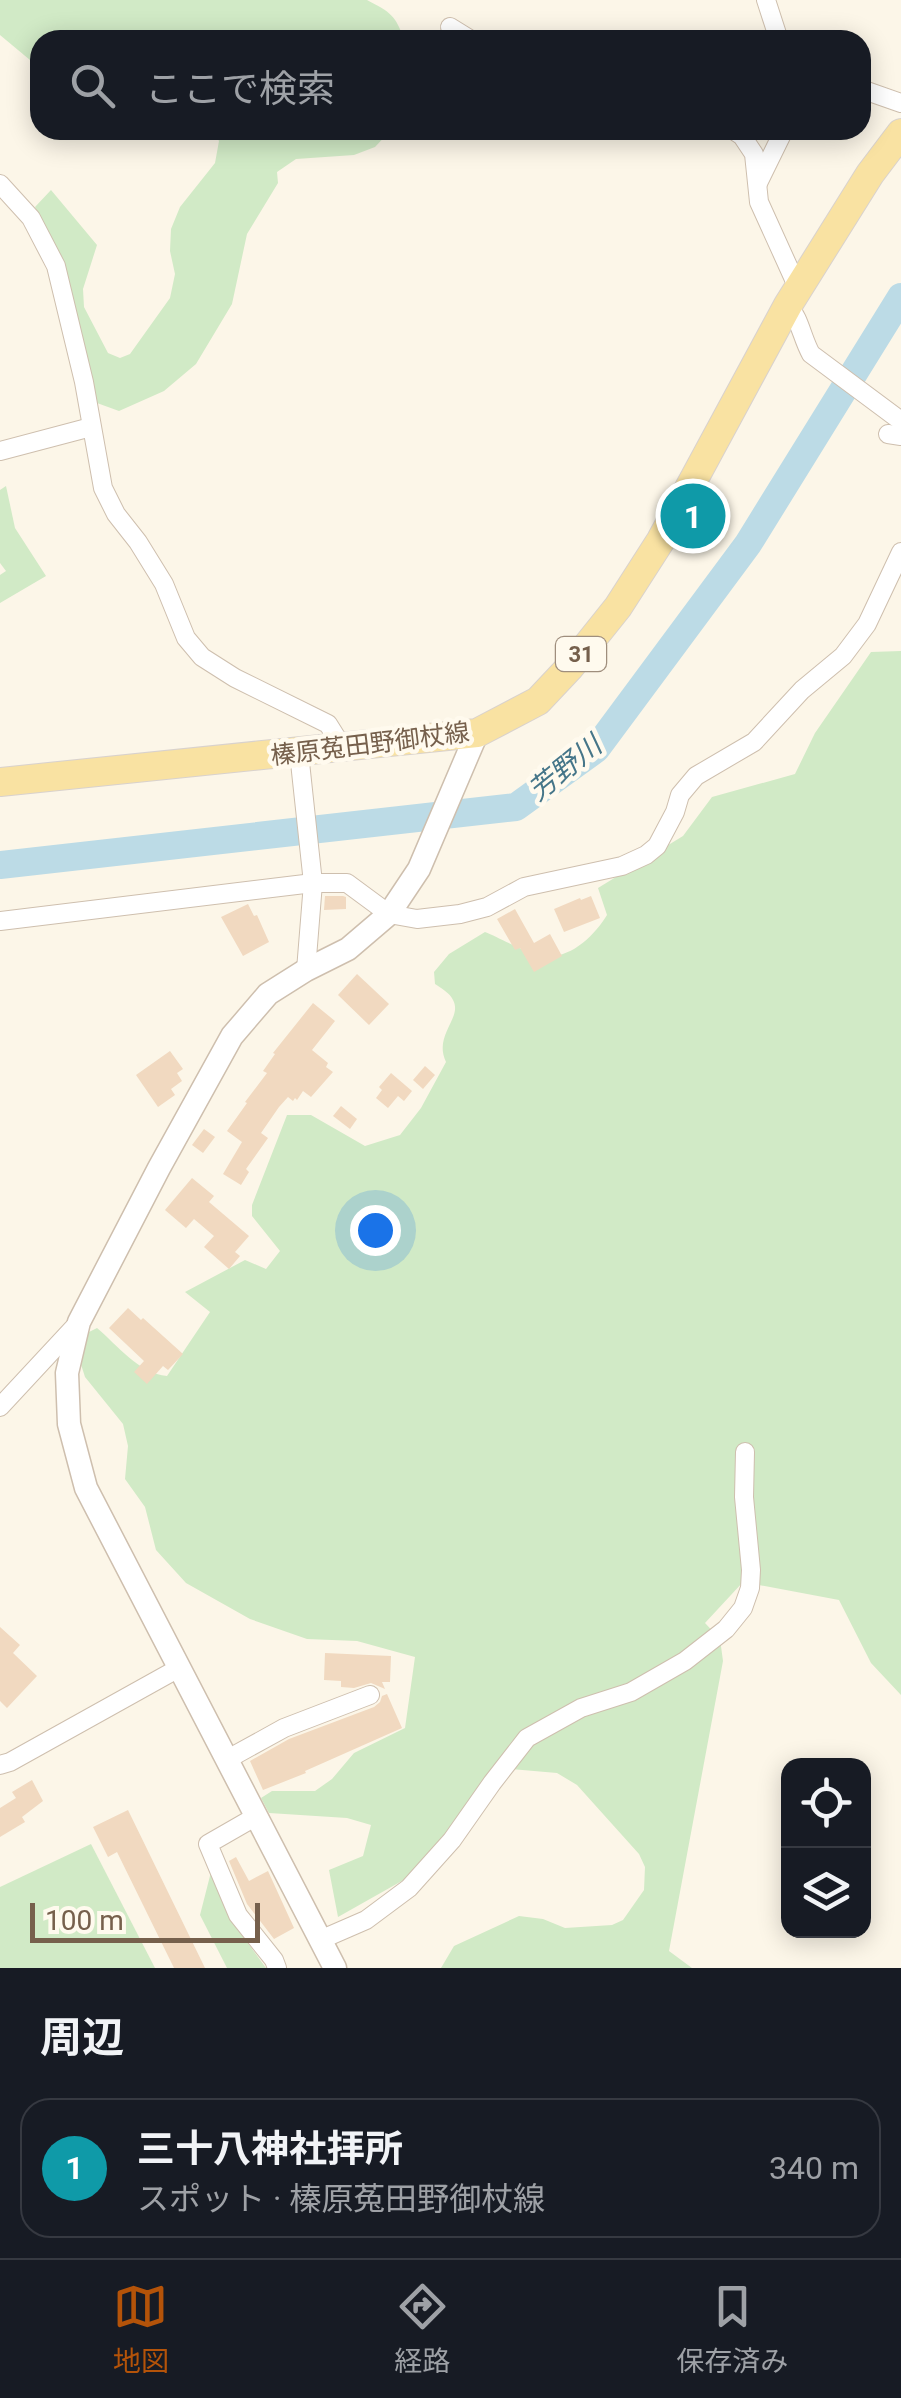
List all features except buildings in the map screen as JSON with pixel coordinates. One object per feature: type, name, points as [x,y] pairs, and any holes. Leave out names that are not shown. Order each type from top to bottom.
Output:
[{"type":"main road","name":"榛原菟田野御杖線","points":[[0,782],[300,759],[343,748],[474,738],[538,701],[618,606],[661,540],[793,297],[870,174],[901,133]]},
{"type":"street","points":[[766,0],[776,30]]},
{"type":"street","points":[[450,26],[456,30]]},
{"type":"street","points":[[871,92],[901,103]]},
{"type":"street","points":[[745,140],[754,154],[759,202],[793,297],[804,342],[811,354],[897,431]]},
{"type":"street","points":[[758,185],[779,140]]},
{"type":"street","points":[[0,184],[31,218],[56,266],[84,382],[103,488],[164,584],[186,638],[202,657],[235,678],[328,724],[343,748]]},
{"type":"street","points":[[0,452],[91,426]]},
{"type":"street","points":[[0,920],[312,874],[348,883],[389,914],[417,919],[460,914],[486,907],[524,886],[622,866],[657,846],[680,796],[696,776],[754,742],[802,690],[843,656],[866,624],[901,552]]},
{"type":"street","points":[[335,1968],[86,1488],[69,1424],[67,1373],[79,1322],[232,1036],[268,994],[348,949],[389,914],[419,868],[474,738]]},
{"type":"street","points":[[300,759],[312,874],[306,970]]},
{"type":"street","points":[[0,1407],[79,1322]]},
{"type":"street","points":[[320,1940],[366,1920],[409,1888],[452,1840],[527,1738],[581,1708],[631,1692],[685,1661],[726,1629],[743,1608],[750,1588],[745,1452]]},
{"type":"street","points":[[0,1765],[179,1668]]},
{"type":"street","points":[[226,1760],[284,1728],[370,1695]]},
{"type":"street","points":[[255,1817],[208,1844],[238,1916],[278,1968]]},
{"type":"green space","points":[[0,0],[367,0],[391,15],[400,30],[30,30],[30,60],[0,35]]},
{"type":"green space","points":[[382,140],[375,147],[354,155],[296,159],[277,172],[278,183],[247,234],[232,304],[196,364],[164,391],[119,411],[97,403],[62,259],[35,207],[51,190],[97,245],[83,289],[84,307],[108,353],[120,358],[130,354],[170,298],[175,274],[171,229],[180,207],[215,163],[219,141]]},
{"type":"green space","points":[[6,486],[15,528],[46,576],[0,603],[0,575],[6,571],[0,563],[0,490]]},
{"type":"green space","points":[[901,651],[901,1695],[871,1663],[839,1600],[743,1582],[705,1623],[720,1639],[723,1661],[669,1951],[692,1968],[441,1968],[454,1946],[519,1916],[543,1919],[565,1928],[612,1925],[623,1920],[644,1890],[645,1867],[639,1854],[577,1785],[557,1773],[501,1768],[439,1860],[338,1917],[329,1870],[363,1856],[371,1825],[347,1818],[269,1813],[261,1798],[272,1791],[315,1791],[332,1779],[354,1753],[405,1728],[415,1657],[357,1641],[307,1639],[250,1619],[186,1583],[156,1550],[145,1507],[125,1479],[128,1446],[123,1424],[85,1377],[78,1355],[87,1333],[97,1328],[138,1364],[167,1376],[210,1312],[185,1292],[245,1260],[266,1269],[280,1251],[252,1216],[252,1205],[287,1115],[311,1115],[365,1146],[400,1135],[421,1108],[446,1062],[443,1043],[455,1007],[450,995],[435,984],[434,972],[449,954],[485,932],[544,956],[563,954],[581,944],[607,915],[598,888],[683,836],[712,797],[795,774],[815,733],[871,652]]},
{"type":"green space","points":[[91,1844],[155,1968],[0,1968],[0,1887]]},
{"type":"green space","points":[[211,1872],[237,1928],[266,1968],[227,1968],[200,1915]]},
{"type":"waterway","name":"芳野川","points":[[0,865],[516,807],[596,749],[748,544],[901,297]]},
{"type":"place","name":"三十八神社拝所","points":[[693,516]]}]
